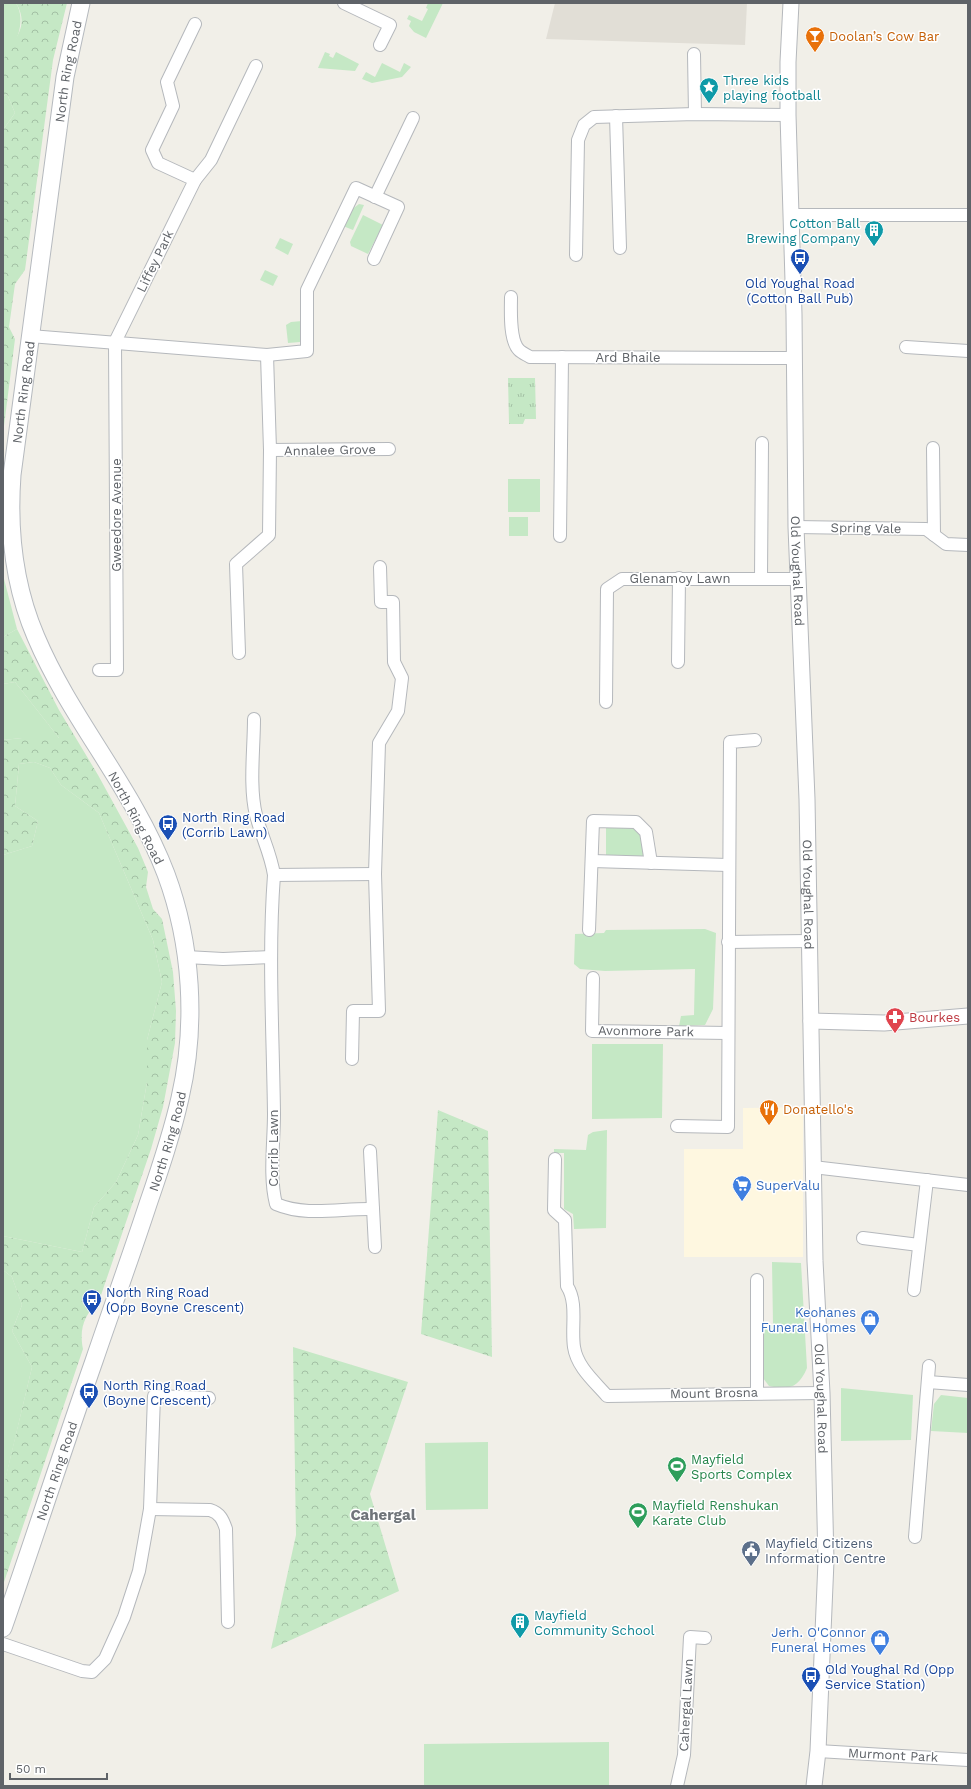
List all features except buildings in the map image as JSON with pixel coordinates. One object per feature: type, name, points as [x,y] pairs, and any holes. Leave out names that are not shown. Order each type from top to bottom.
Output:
[{"type":"main road","name":"North Ring Road","points":[[3,1628],[131,1257],[176,1117],[186,1068],[189,1036],[190,1012],[186,957],[180,921],[166,875],[153,845],[45,657],[35,636],[21,592],[12,546],[10,503],[12,475],[65,77],[82,3]]},
{"type":"street","points":[[344,3],[390,25],[380,45]]},
{"type":"street","name":"Old Youghal Road","points":[[791,3],[788,62],[788,115],[796,527],[807,799],[814,1260],[822,1393],[826,1561],[818,1751],[814,1786]]},
{"type":"street","points":[[195,24],[167,82],[173,106],[152,150],[158,162],[195,180]]},
{"type":"street","points":[[694,54],[694,114]]},
{"type":"street","name":"Liffey Park","points":[[115,342],[195,180],[211,160],[256,66]]},
{"type":"street","points":[[576,255],[578,140],[584,125],[594,117],[694,114],[788,115]]},
{"type":"street","points":[[616,116],[620,248]]},
{"type":"street","points":[[375,196],[413,118]]},
{"type":"street","points":[[30,336],[267,355],[307,351],[307,290],[356,188],[398,207],[374,258]]},
{"type":"street","points":[[790,214],[968,215]]},
{"type":"street","name":"Ard Bhaile","points":[[511,296],[511,316],[514,340],[519,350],[530,357],[793,358]]},
{"type":"street","name":"Gweedore Avenue","points":[[99,670],[117,670],[115,342]]},
{"type":"street","points":[[906,347],[968,351]]},
{"type":"street","name":"Annalee Grove","points":[[239,653],[236,564],[268,534],[270,450],[267,355]]},
{"type":"street","points":[[560,536],[562,357]]},
{"type":"street","points":[[760,578],[762,443]]},
{"type":"street","points":[[933,448],[934,535]]},
{"type":"street","name":"Annalee Grove","points":[[270,450],[389,449]]},
{"type":"street","name":"Spring Vale","points":[[796,527],[926,528],[946,544],[968,545]]},
{"type":"street","points":[[352,1059],[353,1011],[379,1011],[374,874],[379,742],[398,711],[402,678],[394,662],[393,602],[381,602],[380,567]]},
{"type":"street","points":[[678,662],[679,578]]},
{"type":"street","name":"Glenamoy Lawn","points":[[606,702],[607,589],[622,579],[798,579]]},
{"type":"street","points":[[186,957],[223,960],[271,958],[274,875],[273,865],[256,814],[253,790],[254,719]]},
{"type":"street","points":[[677,1126],[728,1127],[728,865],[730,742],[755,740]]},
{"type":"street","points":[[589,930],[593,821],[636,822],[646,832],[651,863]]},
{"type":"street","points":[[592,861],[728,865]]},
{"type":"street","points":[[274,875],[374,874]]},
{"type":"street","points":[[728,942],[810,941]]},
{"type":"street","name":"Corrib Lawn","points":[[271,958],[273,1193],[276,1204],[288,1209],[323,1211],[373,1210]]},
{"type":"street","name":"Avonmore Park","points":[[593,978],[592,1031],[728,1033]]},
{"type":"street","points":[[811,1021],[884,1023],[968,1016]]},
{"type":"street","points":[[370,1151],[375,1246]]},
{"type":"street","name":"Mount Brosna","points":[[555,1159],[554,1210],[565,1220],[567,1286],[572,1293],[574,1348],[582,1368],[606,1396],[757,1392],[822,1393]]},
{"type":"street","points":[[813,1167],[968,1185]]},
{"type":"street","points":[[914,1290],[927,1180]]},
{"type":"street","points":[[863,1238],[919,1245]]},
{"type":"street","points":[[757,1280],[757,1392]]},
{"type":"street","points":[[915,1536],[929,1366]]},
{"type":"street","points":[[928,1382],[968,1385]]},
{"type":"street","points":[[3,1644],[82,1671],[92,1672],[105,1659],[124,1617],[139,1571],[150,1509],[154,1396],[209,1398]]},
{"type":"street","points":[[150,1509],[210,1510],[218,1512],[226,1529],[228,1622]]},
{"type":"street","name":"Cahergal Lawn","points":[[677,1786],[684,1755],[690,1637],[704,1638]]},
{"type":"street","name":"Murmont Park","points":[[818,1751],[968,1760]]},
{"type":"shaded area","points":[[555,3],[747,3],[745,45],[546,39]]},
{"type":"shaded area","points":[[803,1107],[803,1257],[684,1257],[684,1149],[743,1149],[743,1108]]},
{"type":"green space","points":[[3,3],[16,3],[19,10],[20,25],[16,41],[3,61]]},
{"type":"green space","points":[[16,3],[67,3],[53,60],[25,270],[15,284],[9,327],[15,339],[3,434],[3,130],[15,113],[7,94],[3,96],[2,68],[3,61],[21,27],[22,20]]},
{"type":"green space","points":[[428,3],[443,3],[426,38],[414,32],[409,26],[411,21],[407,19],[409,15],[422,21],[428,9],[426,8]]},
{"type":"green space","points":[[325,52],[330,54],[329,56],[333,58],[336,52],[359,64],[355,71],[318,68]]},
{"type":"green space","points":[[382,63],[400,72],[404,63],[411,67],[402,77],[372,83],[362,79],[366,72],[375,77]]},
{"type":"green space","points":[[7,94],[15,113],[3,130],[3,96]]},
{"type":"green space","points":[[359,204],[364,205],[353,230],[343,226],[351,210]]},
{"type":"green space","points":[[363,215],[383,225],[368,254],[351,246],[350,242]]},
{"type":"green space","points":[[280,238],[293,244],[288,255],[275,248]]},
{"type":"green space","points":[[265,270],[278,276],[273,286],[260,280]]},
{"type":"green space","points":[[302,321],[300,342],[288,343],[286,325],[291,322]]},
{"type":"green space","points":[[508,378],[535,378],[536,419],[525,419],[523,424],[509,424]]},
{"type":"green space","points":[[508,479],[540,479],[540,512],[508,512]]},
{"type":"green space","points":[[509,517],[528,517],[528,536],[509,536]]},
{"type":"green space","points":[[3,575],[17,629],[3,637]]},
{"type":"green space","points":[[17,629],[59,710],[98,775],[138,848],[148,872],[146,887],[153,909],[162,919],[173,972],[176,1011],[175,1043],[163,1107],[151,1149],[99,1301],[86,1317],[82,1329],[83,1349],[3,1585],[3,1481],[5,1480],[32,1367],[12,1331],[22,1305],[12,1277],[3,1270],[3,1236],[82,1252],[94,1207],[116,1182],[138,1135],[147,1082],[147,1040],[162,982],[153,940],[99,813],[61,785],[50,768],[34,762],[19,764],[15,806],[38,821],[32,846],[3,855],[3,740],[22,738],[59,738],[15,682],[3,684],[3,637]]},
{"type":"green space","points":[[15,682],[59,738],[22,738],[3,740],[3,684]]},
{"type":"green space","points":[[34,762],[50,768],[61,785],[99,813],[153,940],[162,982],[147,1040],[147,1082],[138,1135],[116,1182],[94,1207],[82,1252],[3,1236],[3,855],[32,846],[38,821],[15,806],[19,764]]},
{"type":"green space","points":[[606,826],[624,826],[634,828],[641,837],[645,855],[641,858],[606,857]]},
{"type":"green space","points":[[705,929],[716,933],[713,1009],[705,1025],[679,1026],[681,1016],[694,1015],[695,969],[605,971],[580,969],[574,964],[575,934],[604,933],[606,930]]},
{"type":"green space","points":[[592,1044],[663,1044],[662,1118],[592,1119]]},
{"type":"green space","points":[[438,1110],[488,1131],[492,1357],[421,1334]]},
{"type":"green space","points":[[607,1130],[606,1228],[574,1229],[573,1214],[564,1209],[564,1153],[554,1153],[554,1149],[586,1150],[588,1135],[593,1132]]},
{"type":"green space","points":[[772,1262],[801,1263],[807,1368],[800,1380],[788,1388],[769,1386],[763,1378],[762,1327],[773,1325]]},
{"type":"green space","points":[[3,1270],[12,1277],[22,1305],[12,1331],[32,1367],[5,1481],[3,1481]]},
{"type":"green space","points":[[293,1347],[408,1382],[370,1494],[399,1591],[271,1649],[296,1535]]},
{"type":"green space","points":[[841,1388],[913,1395],[911,1440],[841,1441]]},
{"type":"green space","points":[[941,1395],[968,1398],[968,1433],[931,1431],[934,1404]]},
{"type":"green space","points":[[488,1442],[488,1509],[426,1510],[425,1443]]},
{"type":"green space","points":[[609,1742],[609,1786],[424,1786],[424,1744]]},
{"type":"place","name":"Doolan’s Cow Bar","points":[[815,53]]},
{"type":"place","name":"Three kids playing football","points":[[709,104]]},
{"type":"place","name":"Cotton Ball Brewing Company","points":[[874,247]]},
{"type":"place","name":"Old Youghal Road (Cotton Ball Pub)","points":[[800,275]]},
{"type":"place","name":"North Ring Road (Corrib Lawn)","points":[[168,841]]},
{"type":"place","name":"Bourkes","points":[[895,1034]]},
{"type":"place","name":"Donatello's","points":[[769,1126]]},
{"type":"place","name":"SuperValu","points":[[742,1202]]},
{"type":"place","name":"North Ring Road (Opp Boyne Crescent)","points":[[92,1316]]},
{"type":"place","name":"Keohanes Funeral Homes","points":[[870,1336]]},
{"type":"place","name":"North Ring Road (Boyne Crescent)","points":[[89,1409]]},
{"type":"place","name":"Mayfield Sports Complex","points":[[677,1483]]},
{"type":"place","name":"Mayfield Renshukan Karate Club","points":[[638,1529]]},
{"type":"place","name":"Mayfield Citizens Information Centre","points":[[751,1567]]},
{"type":"place","name":"Mayfield Community School","points":[[520,1639]]},
{"type":"place","name":"Jerh. O'Connor Funeral Homes","points":[[880,1656]]},
{"type":"place","name":"Old Youghal Rd (Opp Service Station)","points":[[811,1693]]},
{"type":"district","name":"Cahergal","points":[[383,1515]]}]
